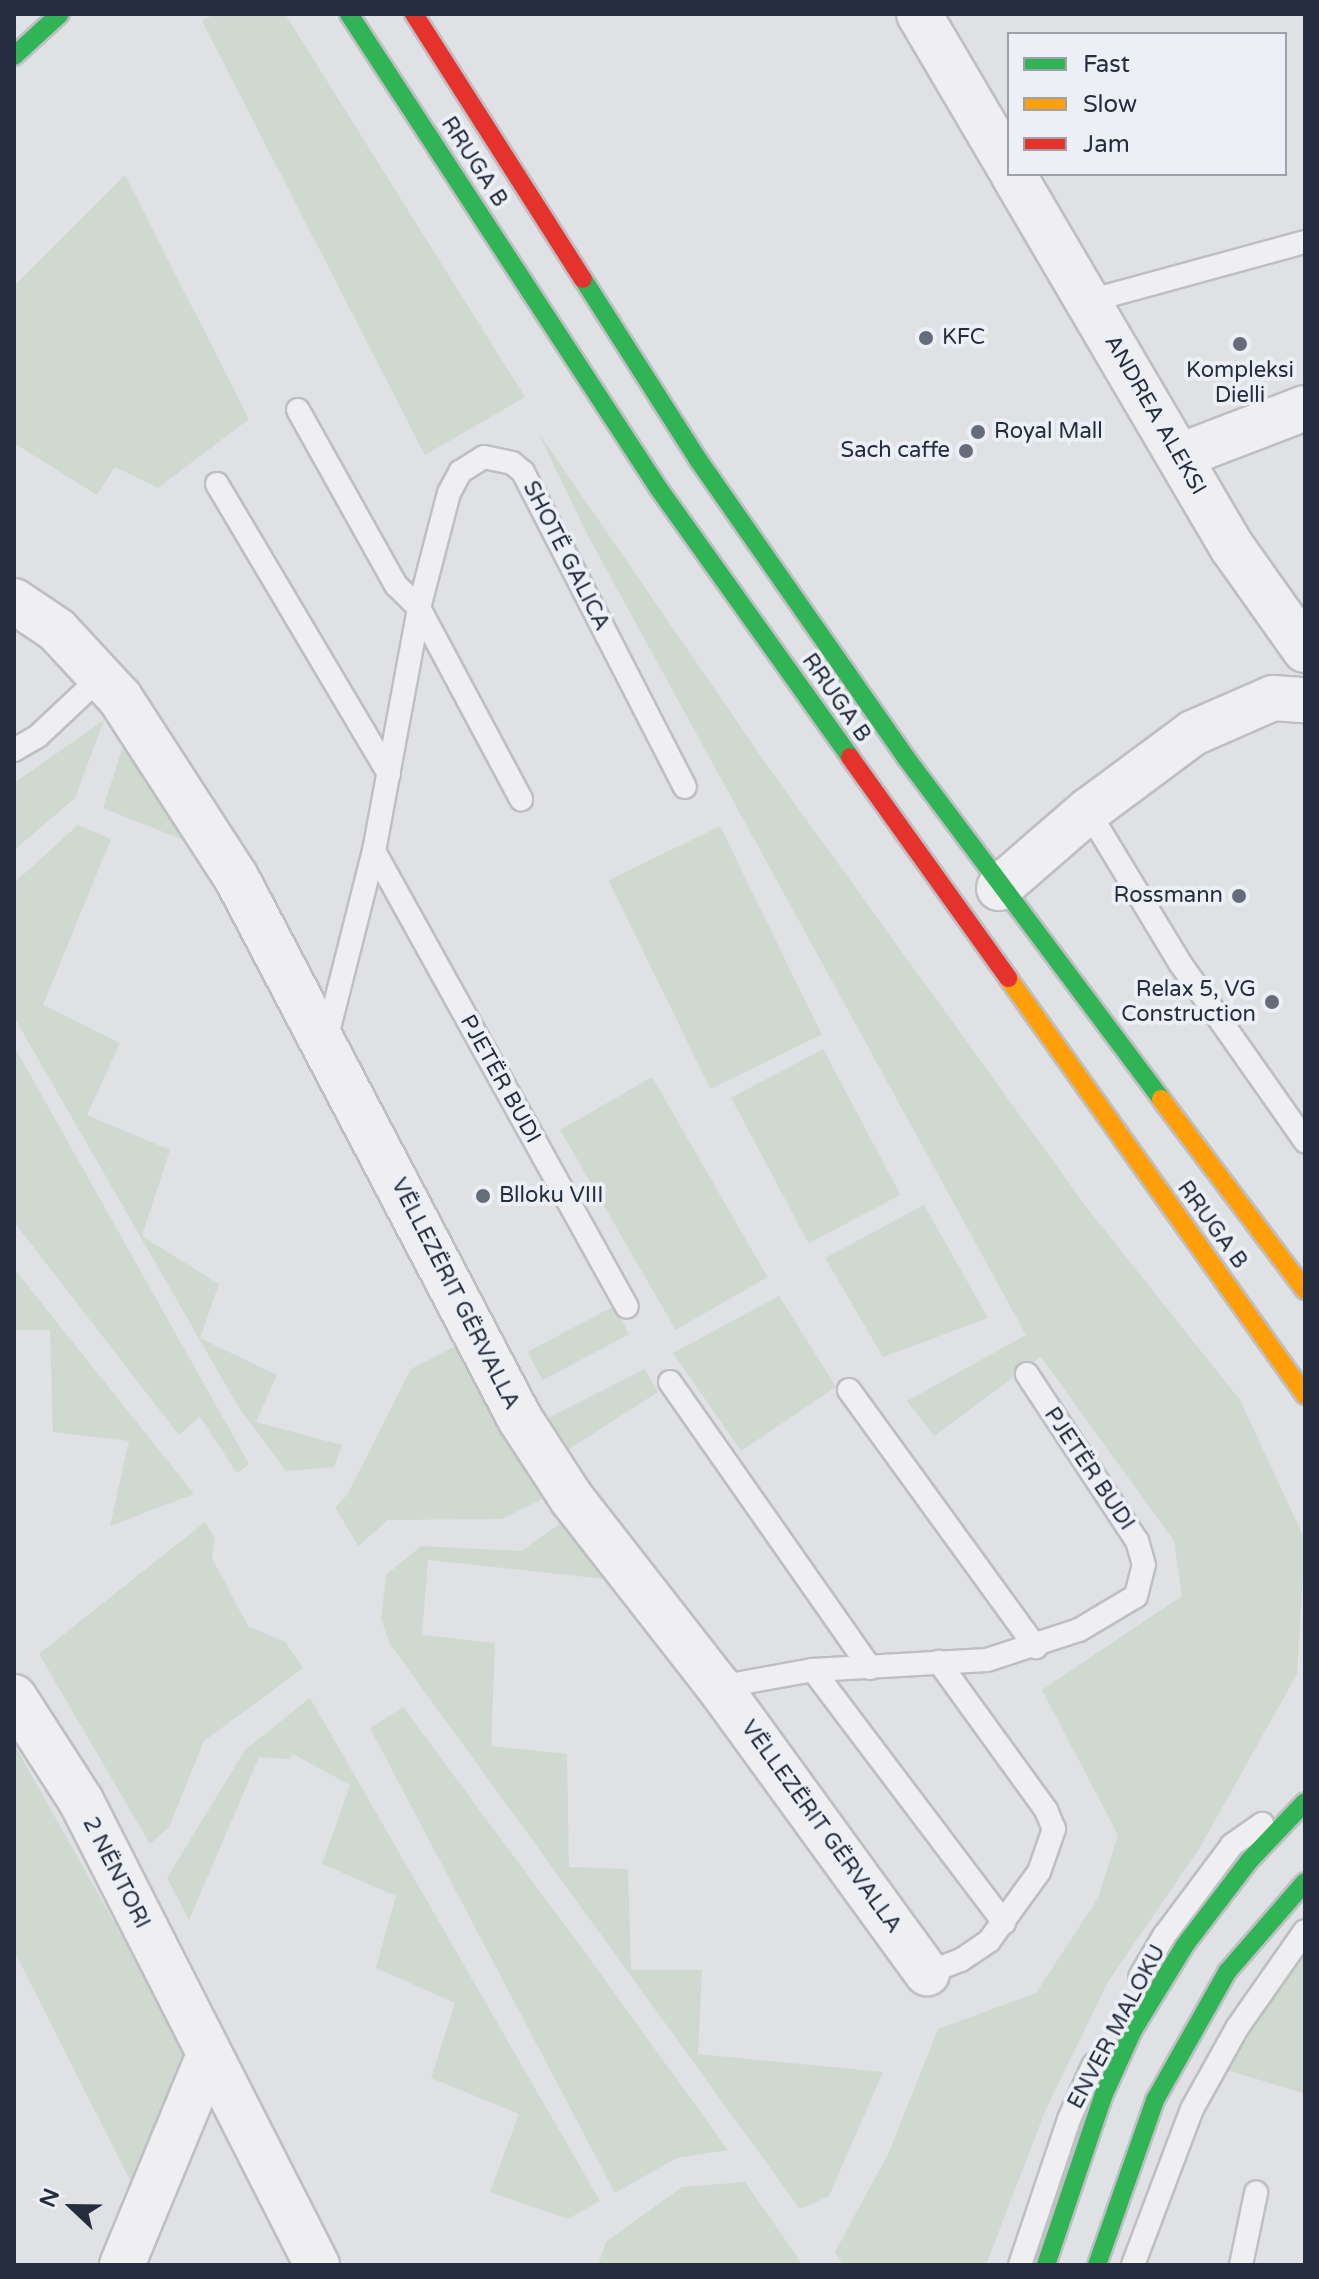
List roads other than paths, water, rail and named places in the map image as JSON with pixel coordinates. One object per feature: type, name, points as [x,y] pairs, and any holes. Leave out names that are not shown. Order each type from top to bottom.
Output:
[{"type":"main road","points":[[14,56],[60,14]]},
{"type":"main road","name":"RRUGA B","points":[[349,14],[659,489],[1305,1395]]},
{"type":"main road","name":"RRUGA B","points":[[418,15],[699,461],[999,888],[1305,1290]]},
{"type":"main road","name":"ENVER MALOKU","points":[[1046,2265],[1104,2094],[1133,2030],[1222,1897],[1305,1802]]},
{"type":"main road","points":[[1097,2265],[1155,2100],[1227,1972],[1305,1882]]},
{"type":"street","points":[[919,14],[1007,164]]},
{"type":"street","name":"ANDREA ALEKSI","points":[[1014,176],[1232,547],[1305,650]]},
{"type":"street","points":[[1180,456],[1305,408]]},
{"type":"street","name":"VËLLEZËRIT GËRVALLA","points":[[14,601],[57,630],[103,675],[236,877],[520,1419],[572,1499],[719,1687],[927,1973]]},
{"type":"street","points":[[999,888],[1088,811],[1193,733],[1273,698],[1305,700]]},
{"type":"street","name":"2 NËNTORI","points":[[14,1697],[81,1801],[317,2265]]},
{"type":"street","points":[[122,2265],[209,2055]]},
{"type":"lane","points":[[1089,301],[1305,242]]},
{"type":"lane","points":[[298,410],[396,585],[419,608],[521,799]]},
{"type":"lane","name":"SHOTË GALICA","points":[[325,1045],[374,851],[419,608],[449,493],[460,472],[484,457],[512,463],[523,472],[685,787]]},
{"type":"lane","points":[[217,484],[389,774]]},
{"type":"lane","points":[[14,750],[38,736],[103,675]]},
{"type":"lane","points":[[1088,811],[1180,963],[1305,1141]]},
{"type":"lane","name":"PJETËR BUDI","points":[[374,851],[627,1307]]},
{"type":"lane","name":"PJETËR BUDI","points":[[719,1687],[813,1670],[987,1660],[1036,1647],[1079,1630],[1136,1596],[1144,1565],[1137,1541],[1027,1374]]},
{"type":"lane","points":[[670,1382],[870,1668]]},
{"type":"lane","points":[[849,1390],[1036,1647]]},
{"type":"lane","points":[[927,1973],[961,1960],[1004,1923],[1039,1872],[1054,1829],[1046,1810],[939,1662]]},
{"type":"lane","points":[[813,1670],[1004,1923]]},
{"type":"lane","name":"ENVER MALOKU","points":[[1020,2265],[1069,2119],[1110,2030],[1164,1936],[1232,1845],[1305,1793]]},
{"type":"lane","points":[[1133,2265],[1192,2109],[1237,2028],[1305,1931]]},
{"type":"lane","points":[[1241,2265],[1256,2193]]},
{"type":"place","name":"KFC","points":[[926,338]]},
{"type":"place","name":"Kompleksi Dielli","points":[[1240,344]]},
{"type":"place","name":"Royal Mall","points":[[978,432]]},
{"type":"place","name":"Sach caffe","points":[[966,451]]},
{"type":"place","name":"Rossmann","points":[[1239,896]]},
{"type":"place","name":"Relax 5, VG Construction","points":[[1272,1002]]},
{"type":"place","name":"Blloku VIII","points":[[483,1196]]}]
